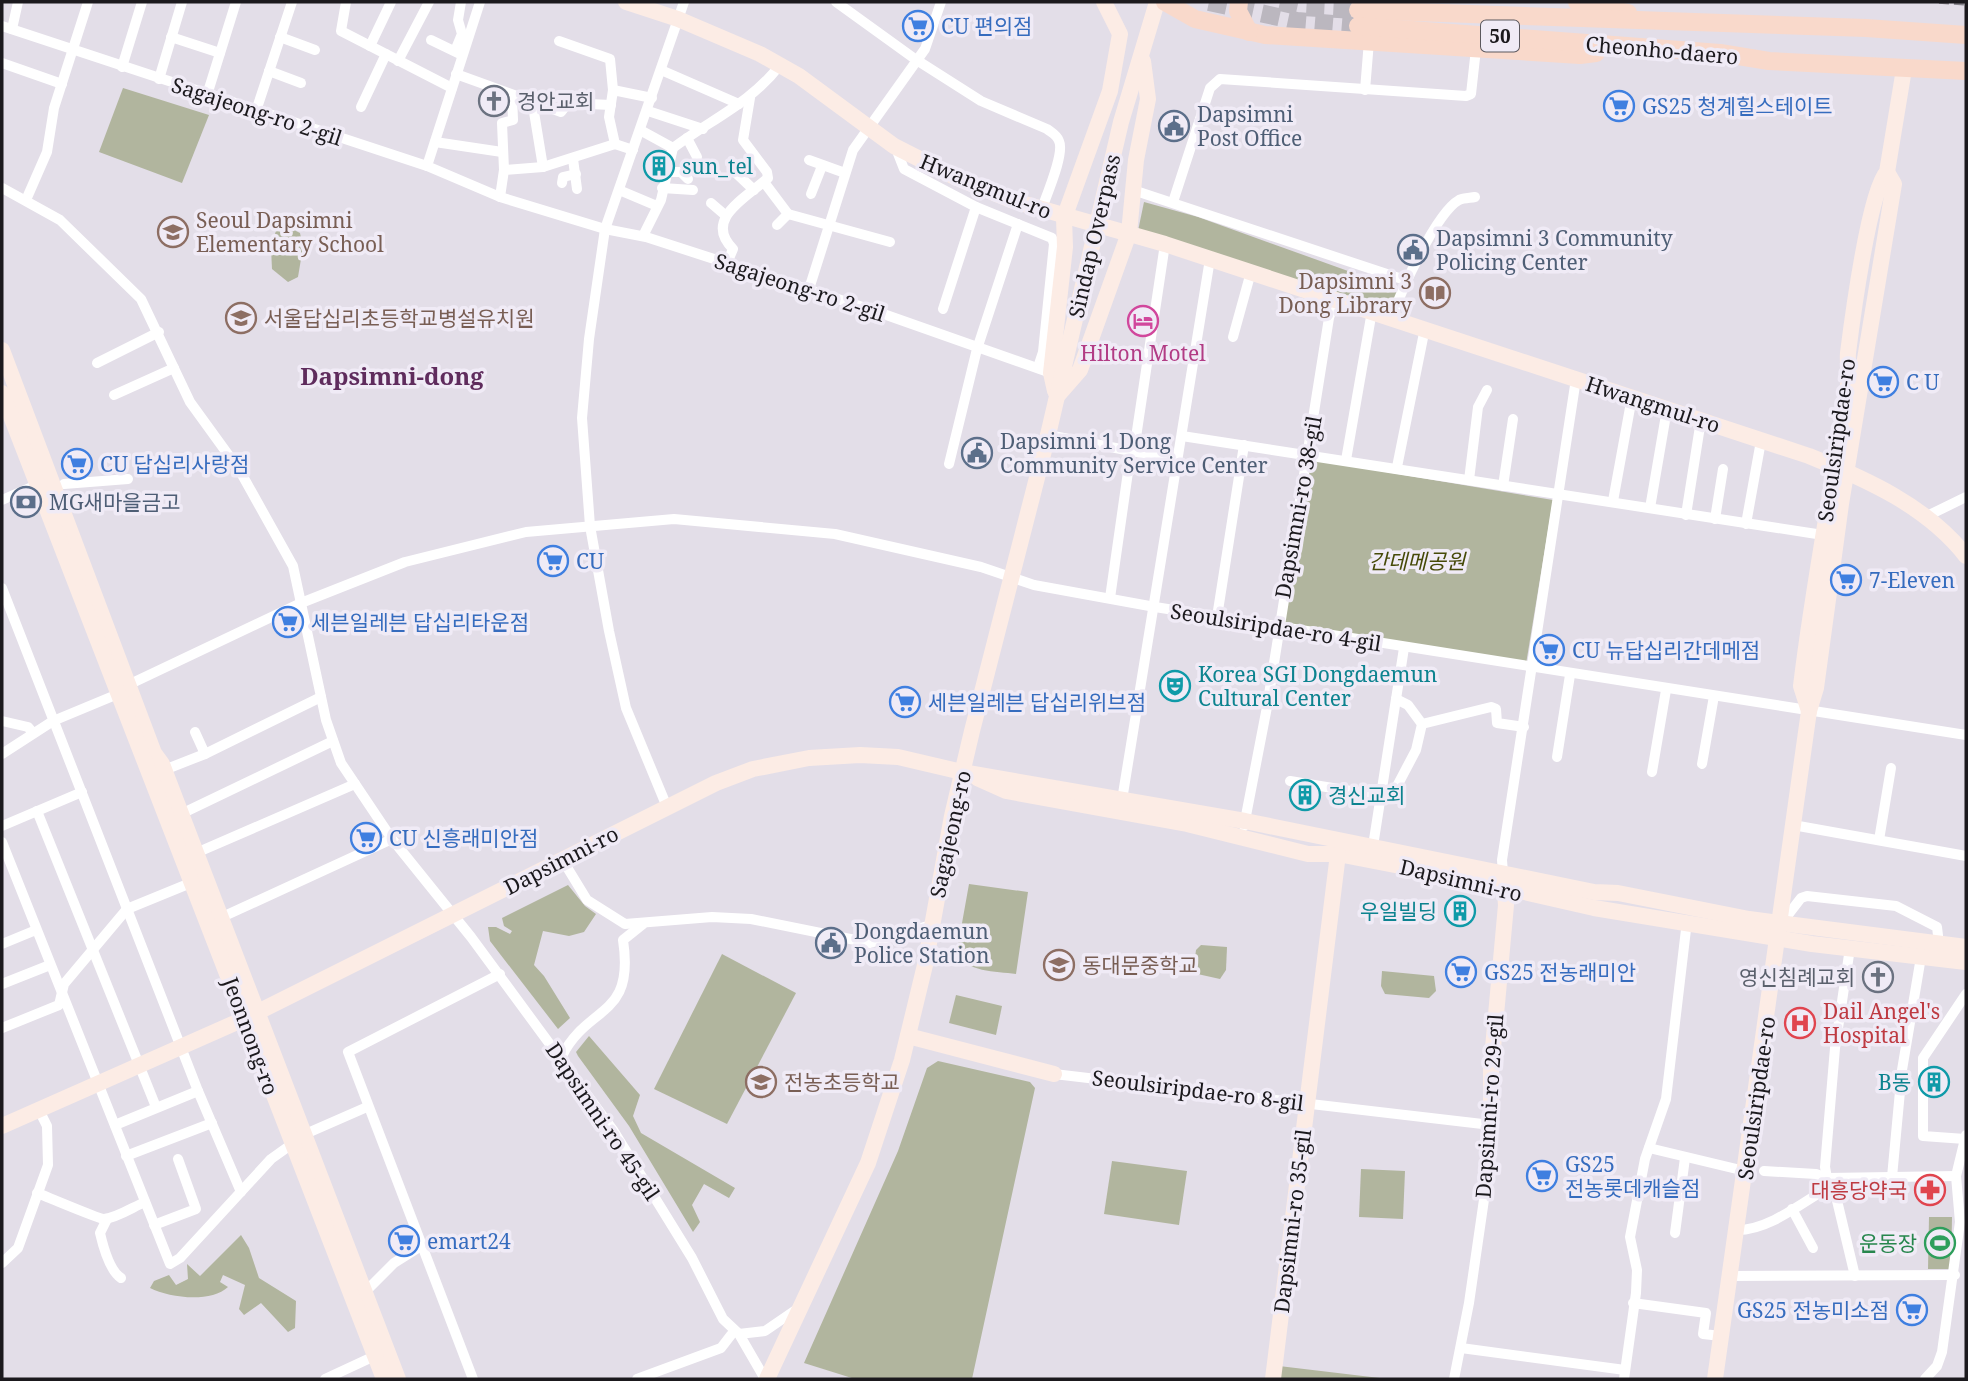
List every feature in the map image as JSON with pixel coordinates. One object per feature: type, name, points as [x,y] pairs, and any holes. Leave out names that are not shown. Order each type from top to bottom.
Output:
[{"type":"main road","name":"Hwangmul-ro","points":[[626,2],[678,19],[739,44],[780,65],[894,146],[955,177],[1041,211],[1129,233],[1392,317],[1841,469],[1873,484],[1925,517],[1966,556]]},
{"type":"main road","points":[[1104,2],[1120,34],[1110,92],[1064,218],[1065,247],[1045,370],[1057,397],[1080,370],[1129,233],[1133,190],[1149,99],[1142,55],[1157,2]]},
{"type":"main road","points":[[1165,2],[1195,19],[1249,32],[1362,26],[1476,48],[1580,55],[1641,48]]},
{"type":"main road","points":[[1239,2],[1238,11],[1249,32]]},
{"type":"main road","points":[[1577,2],[1662,22]]},
{"type":"main road","name":"Cheonho-daero","points":[[1362,26],[1662,22],[1866,28],[1966,35]]},
{"type":"main road","name":"Cheonho-daero","points":[[1362,26],[1720,53],[1769,61],[1966,71]]},
{"type":"main road","points":[[1110,92],[1142,55]]},
{"type":"main road","name":"Sindap Overpass","points":[[1067,350],[1121,122],[1142,55]]},
{"type":"main road","name":"Seoulsiripdae-ro","points":[[1715,1379],[1809,711],[1816,688],[1841,469],[1894,184],[1887,172],[1904,69]]},
{"type":"main road","name":"Jeonnong-ro","points":[[2,350],[108,633],[115,643],[123,689],[193,882],[250,1016],[381,1353],[398,1379]]},
{"type":"main road","name":"Sagajeong-ro","points":[[766,1379],[868,1163],[908,1036],[925,965],[962,772],[1067,350]]},
{"type":"main road","name":"Jeonnong-ro","points":[[2,393],[50,482]]},
{"type":"main road","name":"Seoulsiripdae-ro","points":[[1809,711],[1801,686],[1823,535],[1841,469]]},
{"type":"main road","name":"Jeonnong-ro","points":[[123,689],[164,770],[220,918],[250,1016]]},
{"type":"main road","name":"Dapsimni-ro","points":[[2,1126],[250,1016],[667,807],[753,769],[809,758],[898,757],[962,772],[1245,821],[1373,846],[1594,908],[1780,931],[1966,947]]},
{"type":"main road","name":"Dapsimni-ro","points":[[962,772],[1006,791],[1187,824],[1308,854],[1338,854],[1472,880],[1504,881],[1780,931],[1850,948],[1966,962]]},
{"type":"main road","name":"Dapsimni-ro 35-gil","points":[[1273,1379],[1338,854]]},
{"type":"main road","name":"Dapsimni-ro 29-gil","points":[[1491,1125],[1491,1070],[1506,905],[1504,881]]},
{"type":"main road","name":"Seoulsiripdae-ro 8-gil","points":[[908,1036],[1054,1074]]},
{"type":"main road","name":"Jeonnong-ro","points":[[297,1140],[364,1293],[381,1353],[384,1379]]},
{"type":"street","name":"Sagajeong-ro 2-gil","points":[[18,2],[7,28],[427,166],[500,197],[605,229],[643,236],[809,289],[977,349],[1045,370]]},
{"type":"street","points":[[26,200],[47,152],[62,84],[88,2]]},
{"type":"street","points":[[122,67],[142,2]]},
{"type":"street","points":[[159,79],[182,2]]},
{"type":"street","points":[[207,95],[236,2]]},
{"type":"street","points":[[256,111],[292,2]]},
{"type":"street","points":[[346,2],[341,31],[452,88]]},
{"type":"street","points":[[370,46],[391,2]]},
{"type":"street","points":[[398,61],[429,2]]},
{"type":"street","points":[[427,166],[456,74],[462,34],[458,20],[461,2]]},
{"type":"street","points":[[459,53],[480,2]]},
{"type":"street","points":[[667,807],[626,709],[590,526],[582,418],[589,339],[605,229],[684,2]]},
{"type":"street","points":[[836,2],[915,59],[981,101],[1047,129],[1057,136],[1061,144],[1060,154],[1041,211]]},
{"type":"street","points":[[809,289],[853,150],[915,59],[925,49],[937,3]]},
{"type":"street","points":[[1362,26],[1365,90]]},
{"type":"street","points":[[172,37],[220,53]]},
{"type":"street","points":[[280,37],[316,50]]},
{"type":"street","points":[[431,40],[459,53]]},
{"type":"street","points":[[559,41],[610,59],[613,90],[609,117],[615,144]]},
{"type":"street","points":[[1173,202],[1210,88],[1220,79],[1365,90],[1471,94],[1476,48]]},
{"type":"street","points":[[361,107],[386,54]]},
{"type":"street","points":[[2,64],[62,84]]},
{"type":"street","points":[[643,236],[660,198],[673,148],[765,85],[780,65]]},
{"type":"street","points":[[661,70],[744,101]]},
{"type":"street","points":[[269,71],[301,83]]},
{"type":"street","points":[[456,74],[561,113],[568,103],[611,105]]},
{"type":"street","points":[[613,90],[652,98]]},
{"type":"street","points":[[594,92],[595,104]]},
{"type":"street","points":[[500,197],[504,170],[502,123],[513,120],[512,95]]},
{"type":"street","points":[[532,100],[543,167]]},
{"type":"street","points":[[727,263],[738,250],[723,239],[721,226],[726,215],[764,181],[767,172],[743,141],[744,101]]},
{"type":"street","points":[[648,111],[703,129]]},
{"type":"street","points":[[640,130],[673,148]]},
{"type":"street","points":[[687,138],[697,157]]},
{"type":"street","points":[[435,142],[502,152]]},
{"type":"street","points":[[504,170],[543,167],[615,144],[633,150]]},
{"type":"street","points":[[894,146],[904,169],[976,207],[1049,234],[1054,244],[1043,352],[1045,370]]},
{"type":"street","points":[[573,159],[578,189]]},
{"type":"street","points":[[809,160],[845,173]]},
{"type":"street","points":[[811,194],[822,166]]},
{"type":"street","points":[[666,172],[681,172],[688,179]]},
{"type":"street","points":[[736,173],[754,190]]},
{"type":"street","points":[[562,183],[563,177],[576,174]]},
{"type":"street","points":[[764,181],[788,214],[890,242]]},
{"type":"street","name":"Dapsimni-ro 45-gil","points":[[2,188],[60,219],[141,299],[190,402],[240,471],[282,544],[298,578],[321,697],[341,763],[393,839],[455,915],[562,1056],[613,1130],[685,1247],[723,1319],[766,1379]]},
{"type":"street","points":[[619,190],[660,198],[672,206]]},
{"type":"street","points":[[660,198],[693,190]]},
{"type":"street","points":[[1133,190],[1405,280]]},
{"type":"street","points":[[1392,317],[1405,280],[1452,206],[1460,200],[1475,197]]},
{"type":"street","points":[[711,203],[726,215]]},
{"type":"street","points":[[943,309],[976,207]]},
{"type":"street","points":[[777,225],[788,214]]},
{"type":"street","points":[[949,464],[977,349],[1018,224]]},
{"type":"street","points":[[1110,598],[1130,451],[1135,444],[1165,244]]},
{"type":"street","points":[[1122,800],[1156,607],[1210,259]]},
{"type":"street","points":[[1233,337],[1251,272]]},
{"type":"street","name":"Dapsimni-ro 38-gil","points":[[1242,839],[1267,707],[1329,318],[1335,299]]},
{"type":"street","points":[[1346,460],[1372,311]]},
{"type":"street","points":[[1397,467],[1425,328]]},
{"type":"street","points":[[97,363],[159,332]]},
{"type":"street","points":[[114,396],[174,368]]},
{"type":"street","points":[[1504,881],[1502,860],[1576,379]]},
{"type":"street","points":[[1469,480],[1478,407],[1487,390]]},
{"type":"street","points":[[1613,501],[1632,397]]},
{"type":"street","points":[[1650,508],[1667,409]]},
{"type":"street","points":[[1503,486],[1513,419]]},
{"type":"street","points":[[1686,515],[1701,420]]},
{"type":"street","points":[[1048,435],[1178,460]]},
{"type":"street","points":[[1182,436],[1397,467],[1823,535]]},
{"type":"street","points":[[1746,524],[1761,441]]},
{"type":"street","points":[[1217,617],[1244,445]]},
{"type":"street","points":[[1715,519],[1723,469]]},
{"type":"street","points":[[2,500],[50,482],[128,479]]},
{"type":"street","points":[[1925,517],[1966,497]]},
{"type":"street","name":"Seoulsiripdae-ro 4-gil","points":[[123,689],[301,603],[405,562],[526,532],[674,519],[800,529],[888,544],[1034,585],[1156,607],[1531,669],[1966,735]]},
{"type":"street","points":[[2,588],[198,1091],[241,1192]]},
{"type":"street","points":[[1373,846],[1404,648]]},
{"type":"street","points":[[1557,757],[1570,675]]},
{"type":"street","points":[[2,754],[53,721],[123,689]]},
{"type":"street","points":[[1652,772],[1666,690]]},
{"type":"street","points":[[1702,764],[1714,696]]},
{"type":"street","points":[[164,770],[205,754],[321,697]]},
{"type":"street","points":[[1290,781],[1375,795],[1396,788],[1416,750],[1422,724],[1408,705],[1396,699]]},
{"type":"street","points":[[1422,724],[1491,707],[1496,709],[1497,723],[1524,727]]},
{"type":"street","points":[[2,721],[28,727],[33,733]]},
{"type":"street","points":[[195,732],[205,754]]},
{"type":"street","points":[[181,814],[333,741]]},
{"type":"street","points":[[1879,840],[1891,768]]},
{"type":"street","points":[[196,853],[355,784]]},
{"type":"street","points":[[2,826],[82,792]]},
{"type":"street","points":[[37,811],[156,1107]]},
{"type":"street","points":[[1793,825],[1966,856]]},
{"type":"street","points":[[220,918],[393,839]]},
{"type":"street","points":[[2,842],[6,867],[63,993],[125,1156],[170,1264],[180,1258],[271,1159],[297,1140],[367,1107]]},
{"type":"street","points":[[562,859],[587,900],[625,924],[712,916],[751,919],[870,943],[931,925]]},
{"type":"street","points":[[2,1028],[59,1005],[64,984],[127,909],[193,882]]},
{"type":"street","points":[[1780,931],[1801,898],[1807,897],[1896,906],[1937,927],[1940,931],[1940,944]]},
{"type":"street","points":[[1461,1348],[1624,1375],[1637,1270],[1630,1237],[1649,1148],[1665,1099],[1688,921]]},
{"type":"street","points":[[562,1056],[567,1046],[617,995],[627,968],[622,940],[642,923]]},
{"type":"street","points":[[2,944],[36,930]]},
{"type":"street","points":[[1737,1230],[1759,1227],[1824,1190],[1835,1048],[1850,948]]},
{"type":"street","points":[[1892,1177],[1902,1070],[1921,957]]},
{"type":"street","points":[[2,984],[50,965]]},
{"type":"street","points":[[473,1379],[348,1052],[500,974]]},
{"type":"street","points":[[1925,1379],[1937,1366],[1942,1352],[1955,1275],[1960,1222],[1956,1176],[1966,1137],[1923,1136],[1923,1058],[1966,994]]},
{"type":"street","name":"Seoulsiripdae-ro 8-gil","points":[[1054,1074],[1491,1125]]},
{"type":"street","points":[[115,1125],[198,1091]]},
{"type":"street","points":[[2,1263],[18,1248],[48,1165],[47,1126],[39,1110]]},
{"type":"street","points":[[125,1156],[212,1123]]},
{"type":"street","name":"Dapsimni-ro 29-gil","points":[[1454,1379],[1488,1172],[1491,1125]]},
{"type":"street","points":[[1649,1148],[1745,1171]]},
{"type":"street","points":[[1675,1233],[1685,1158]]},
{"type":"street","points":[[154,1225],[195,1209],[178,1159]]},
{"type":"street","points":[[1764,1171],[1816,1174],[1827,1178],[1956,1176]]},
{"type":"street","points":[[1827,1178],[1834,1188],[1855,1276]]},
{"type":"street","points":[[37,1193],[81,1209],[96,1218],[107,1219],[145,1202]]},
{"type":"street","points":[[1792,1209],[1813,1248]]},
{"type":"street","points":[[107,1219],[100,1233],[102,1244],[116,1275],[121,1278]]},
{"type":"street","points":[[364,1293],[394,1262],[421,1246]]},
{"type":"street","points":[[1730,1276],[1955,1275]]},
{"type":"street","points":[[1633,1303],[1706,1313],[1703,1334],[1721,1336]]},
{"type":"street","points":[[638,1379],[721,1348],[735,1334],[765,1331],[800,1307]]},
{"type":"street","points":[[325,1379],[381,1353]]},
{"type":"green space","points":[[123,88],[209,115],[182,183],[99,152]]},
{"type":"green space","points":[[1144,202],[1198,217],[1398,289],[1393,309],[1138,231]]},
{"type":"green space","points":[[284,225],[300,233],[303,247],[298,277],[288,282],[272,269],[271,248],[277,227]]},
{"type":"green space","name":"간데메공원","points":[[1308,459],[1553,500],[1526,664],[1281,623]]},
{"type":"green space","points":[[969,884],[1028,892],[1016,974],[974,967],[961,958],[957,951]]},
{"type":"green space","points":[[568,885],[585,906],[596,914],[584,932],[569,936],[543,931],[534,965],[570,1018],[558,1029],[490,941],[488,927],[496,927],[510,934],[512,931],[504,926],[502,918]]},
{"type":"green space","points":[[1201,945],[1227,947],[1226,970],[1220,979],[1193,973],[1196,950]]},
{"type":"green space","points":[[722,954],[796,993],[727,1124],[654,1089]]},
{"type":"green space","points":[[1382,971],[1434,976],[1436,991],[1429,998],[1385,994],[1381,986]]},
{"type":"green space","points":[[956,995],[1002,1006],[996,1035],[949,1023]]},
{"type":"green space","points":[[589,1036],[640,1095],[633,1116],[641,1133],[735,1188],[729,1198],[704,1184],[692,1205],[700,1222],[693,1232],[629,1126],[578,1056],[576,1052]]},
{"type":"green space","points":[[938,1061],[1030,1082],[1035,1088],[972,1379],[855,1379],[804,1363],[898,1151],[927,1068]]},
{"type":"green space","points":[[1112,1161],[1187,1171],[1179,1225],[1104,1214]]},
{"type":"green space","points":[[1361,1169],[1405,1171],[1403,1219],[1359,1217]]},
{"type":"green space","name":"운동장","points":[[1929,1217],[1952,1217],[1951,1269],[1928,1269]]},
{"type":"green space","points":[[241,1235],[249,1248],[259,1278],[296,1301],[295,1328],[288,1332],[261,1303],[244,1315],[239,1309],[245,1285],[223,1275],[220,1282],[228,1287],[221,1292],[201,1297],[179,1296],[150,1288],[154,1281],[169,1275],[176,1285],[188,1279],[187,1264],[200,1276]]},
{"type":"green space","points":[[1279,1366],[1388,1379],[1278,1379]]},
{"type":"tunnel","points":[[1209,2],[1297,21],[1358,26]]},
{"type":"tunnel","points":[[1280,2],[1302,7],[1358,10]]},
{"type":"railway","points":[[1939,2],[1966,4]]},
{"type":"place","name":"CU 편의점","points":[[918,26]]},
{"type":"place","name":"경안교회","points":[[494,101]]},
{"type":"place","name":"GS25 청계힐스테이트","points":[[1619,106]]},
{"type":"place","name":"Dapsimni Post Office","points":[[1174,126]]},
{"type":"place","name":"sun_tel","points":[[659,166]]},
{"type":"place","name":"Seoul Dapsimni Elementary School","points":[[173,232]]},
{"type":"place","name":"Dapsimni 3 Community Policing Center","points":[[1413,250]]},
{"type":"place","name":"Dapsimni 3 Dong Library","points":[[1435,293]]},
{"type":"place","name":"서울답십리초등학교병설유치원","points":[[241,318]]},
{"type":"place","name":"Hilton Motel","points":[[1143,321]]},
{"type":"place","name":"C U","points":[[1883,382]]},
{"type":"place","name":"Dapsimni 1 Dong Community Service Center","points":[[977,453]]},
{"type":"place","name":"CU 답십리사랑점","points":[[77,464]]},
{"type":"place","name":"MG새마을금고","points":[[26,502]]},
{"type":"place","name":"CU","points":[[553,561]]},
{"type":"place","name":"7-Eleven","points":[[1846,580]]},
{"type":"place","name":"세븐일레븐 답십리타운점","points":[[288,622]]},
{"type":"place","name":"CU 뉴답십리간데메점","points":[[1549,650]]},
{"type":"place","name":"Korea SGI Dongdaemun Cultural Center","points":[[1175,686]]},
{"type":"place","name":"세븐일레븐 답십리위브점","points":[[905,702]]},
{"type":"place","name":"경신교회","points":[[1305,795]]},
{"type":"place","name":"CU 신흥래미안점","points":[[366,838]]},
{"type":"place","name":"우일빌딩","points":[[1460,911]]},
{"type":"place","name":"Dongdaemun Police Station","points":[[831,943]]},
{"type":"place","name":"동대문중학교","points":[[1059,965]]},
{"type":"place","name":"GS25 전농래미안","points":[[1461,972]]},
{"type":"place","name":"영신침례교회","points":[[1878,977]]},
{"type":"place","name":"Dail Angel's Hospital","points":[[1800,1023]]},
{"type":"place","name":"전농초등학교","points":[[761,1082]]},
{"type":"place","name":"B동","points":[[1934,1082]]},
{"type":"place","name":"GS25 전농롯데캐슬점","points":[[1542,1176]]},
{"type":"place","name":"대흥당약국","points":[[1930,1190]]},
{"type":"place","name":"emart24","points":[[404,1241]]},
{"type":"place","name":"운동장","points":[[1940,1243]]},
{"type":"place","name":"GS25 전농미소점","points":[[1912,1310]]},
{"type":"district","name":"Dapsimni-dong","points":[[392,375]]}]
